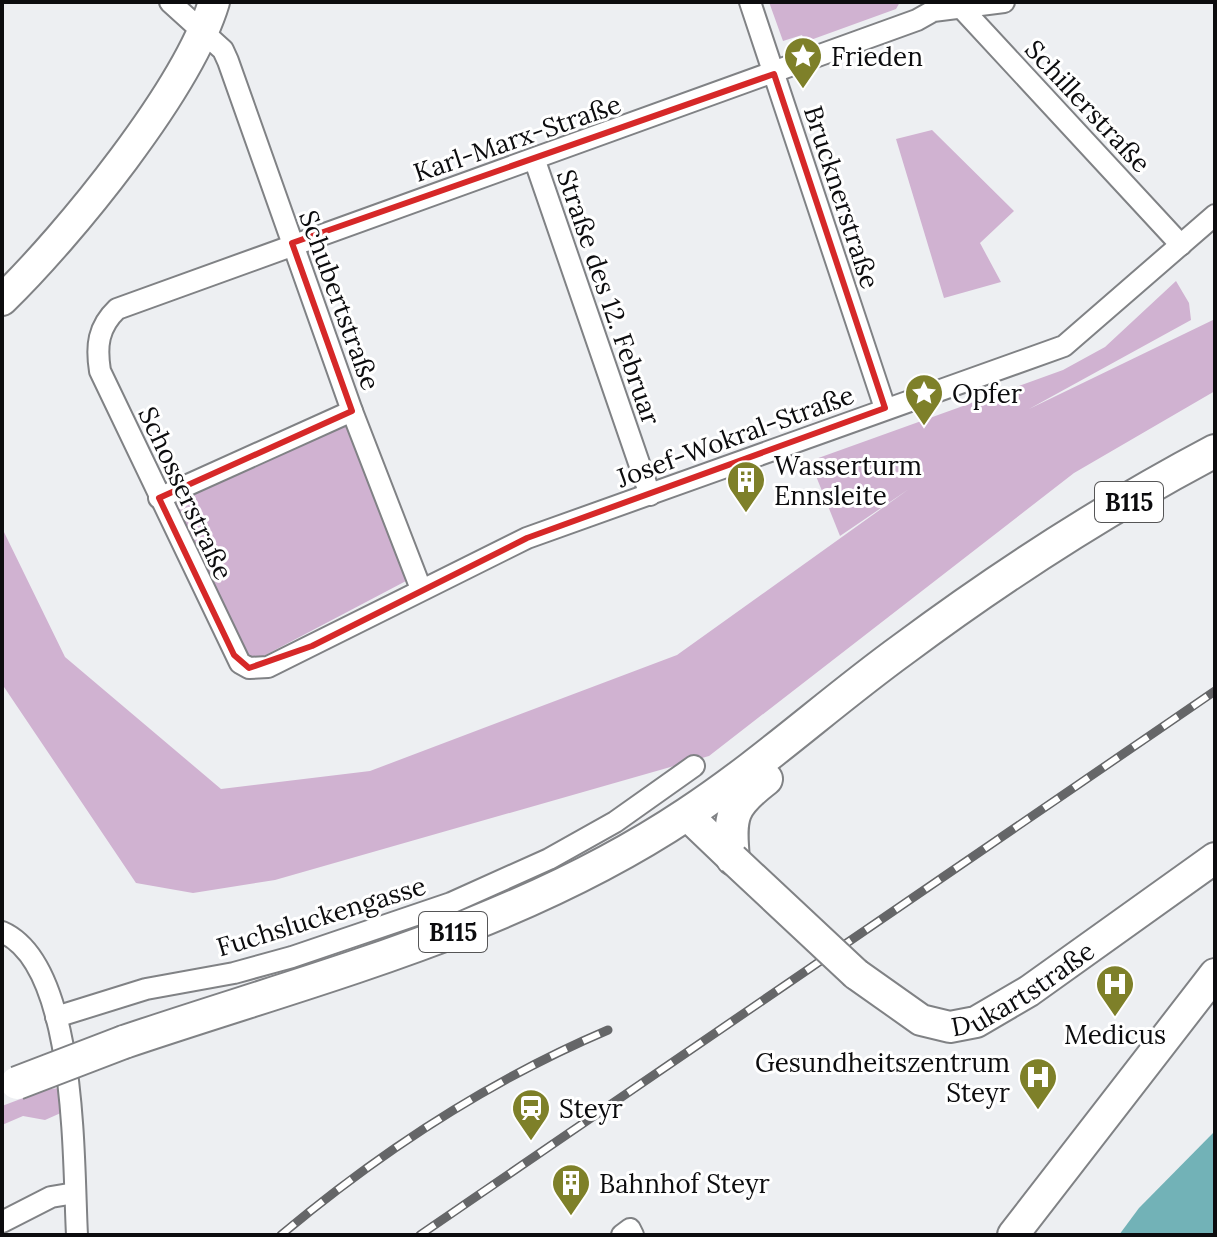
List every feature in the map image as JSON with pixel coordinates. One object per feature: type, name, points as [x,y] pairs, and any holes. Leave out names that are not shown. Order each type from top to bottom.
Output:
[{"type":"main road","name":"B115","points":[[9,1086],[124,1042],[369,963],[474,924],[581,876],[687,815],[966,604],[1215,451]]},
{"type":"main road","points":[[733,859],[731,822],[735,808],[743,797],[804,749],[821,714]]},
{"type":"street","name":"Schubertstraße","points":[[170,2],[205,33],[228,61],[352,411],[421,589]]},
{"type":"street","points":[[2,300],[142,131],[205,33],[214,2]]},
{"type":"street","name":"Brucknerstraße","points":[[750,2],[885,408]]},
{"type":"street","name":"Karl-Marx-Straße","points":[[100,332],[117,309],[292,243],[535,161],[774,74],[917,20],[933,11],[958,5],[1004,2]]},
{"type":"street","name":"Schillerstraße","points":[[958,5],[1181,245]]},
{"type":"street","name":"Straße des 12. Februar","points":[[535,161],[650,495]]},
{"type":"street","name":"Josef-Wokral-Straße","points":[[249,668],[268,667],[290,657],[527,538],[1064,346],[1215,215]]},
{"type":"street","name":"Schosserstraße","points":[[100,332],[97,352],[100,371],[234,655],[249,668]]},
{"type":"street","points":[[159,498],[352,411]]},
{"type":"street","name":"Fuchsluckengasse","points":[[56,1017],[146,989],[234,973],[292,957],[451,903],[549,859],[615,822],[694,766]]},
{"type":"street","name":"Dukartstraße","points":[[687,815],[867,983],[921,1020],[950,1027],[976,1022],[1000,1011],[1215,858]]},
{"type":"street","points":[[2,932],[14,937],[28,954],[56,1017],[70,1084],[77,1235]]},
{"type":"street","points":[[1013,1235],[1215,974]]},
{"type":"street","points":[[2,1222],[51,1197],[75,1193]]},
{"type":"street","points":[[622,1235],[630,1229],[633,1235]]},
{"type":"highlighted area","points":[[774,74],[885,408],[527,538],[312,646],[249,668],[234,655],[159,498],[352,411],[292,243]]},
{"type":"shaded area","points":[[769,2],[900,2],[896,9],[805,42],[802,35],[783,41]]},
{"type":"shaded area","points":[[932,130],[1014,211],[980,243],[1001,282],[944,298],[896,139]]},
{"type":"shaded area","points":[[1176,281],[1189,303],[1191,320],[1029,409],[1215,319],[1215,391],[1074,473],[709,756],[275,880],[193,893],[136,883],[2,684],[2,528],[65,657],[221,789],[370,771],[677,655],[909,489],[840,536],[810,461],[1063,370],[1105,347]]},
{"type":"shaded area","points":[[347,425],[406,581],[252,662],[174,503]]},
{"type":"shaded area","points":[[61,1088],[63,1112],[45,1120],[23,1116],[2,1125],[2,1106],[47,1089]]},
{"type":"water","points":[[1215,1131],[1215,1235],[1119,1235],[1139,1208]]},
{"type":"railway","points":[[420,1235],[1215,691]]},
{"type":"railway","points":[[281,1235],[357,1175],[437,1120],[521,1072],[608,1030]]},
{"type":"place","name":"Frieden","points":[[803,90]]},
{"type":"place","name":"Opfer","points":[[924,427]]},
{"type":"place","name":"Wasserturm Ennsleite","points":[[746,514]]},
{"type":"place","name":"Medicus","points":[[1115,1018]]},
{"type":"place","name":"Gesundheitszentrum Steyr","points":[[1038,1111]]},
{"type":"place","name":"Steyr","points":[[531,1142]]},
{"type":"place","name":"Bahnhof Steyr","points":[[571,1217]]}]
